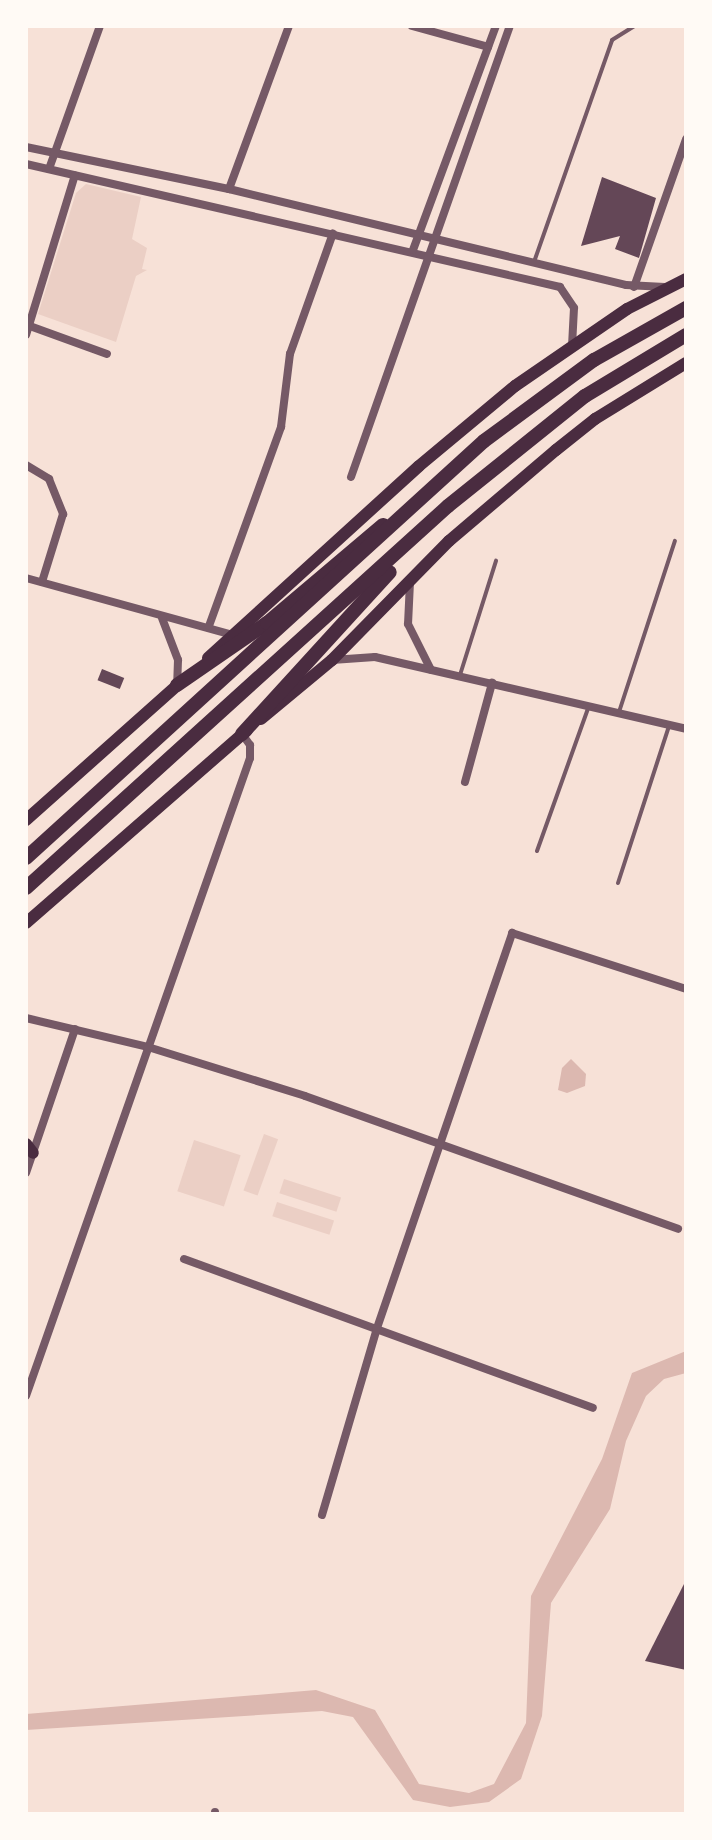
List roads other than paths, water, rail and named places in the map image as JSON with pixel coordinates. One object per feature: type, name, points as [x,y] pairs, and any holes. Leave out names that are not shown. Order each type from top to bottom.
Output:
[{"type":"highway","points":[[26,858],[528,408],[594,360],[686,308]]},
{"type":"highway","points":[[26,888],[421,529],[585,396],[686,335]]},
{"type":"highway","points":[[177,685],[267,623],[387,521],[408,513]]},
{"type":"highway","points":[[242,734],[331,632],[413,550],[421,529]]},
{"type":"main road","points":[[26,820],[419,466],[572,346],[686,279]]},
{"type":"main road","points":[[26,923],[242,734],[332,660],[410,576],[595,419],[686,363]]},
{"type":"street","points":[[49,169],[100,26]]},
{"type":"street","points":[[229,189],[289,26]]},
{"type":"street","points":[[412,26],[488,47]]},
{"type":"street","points":[[413,250],[496,26]]},
{"type":"street","points":[[351,477],[426,253],[510,26]]},
{"type":"street","points":[[634,287],[686,139]]},
{"type":"street","points":[[26,147],[229,189],[634,287],[669,287]]},
{"type":"street","points":[[26,164],[413,250],[560,287],[574,308],[572,346]]},
{"type":"street","points":[[75,175],[27,328],[107,354]]},
{"type":"street","points":[[209,626],[281,427],[290,354],[333,233]]},
{"type":"street","points":[[26,465],[49,479],[63,514],[42,582]]},
{"type":"street","points":[[410,576],[408,624],[432,670]]},
{"type":"street","points":[[26,578],[142,608],[162,618],[209,626],[233,635]]},
{"type":"street","points":[[162,618],[178,660],[177,685]]},
{"type":"street","points":[[332,660],[375,657],[590,704],[686,729]]},
{"type":"street","points":[[465,782],[492,683]]},
{"type":"street","points":[[26,1396],[250,758],[250,745],[242,734]]},
{"type":"street","points":[[322,1515],[376,1331],[512,933],[686,989]]},
{"type":"street","points":[[26,1018],[148,1047],[439,1143],[678,1229]]},
{"type":"street","points":[[26,1173],[30,1149],[75,1029]]},
{"type":"street","points":[[184,1259],[593,1408]]},
{"type":"lane","points":[[534,262],[612,40],[634,26]]},
{"type":"lane","points":[[619,712],[675,541]]},
{"type":"lane","points":[[460,675],[496,561]]},
{"type":"lane","points":[[537,851],[590,704]]},
{"type":"lane","points":[[618,883],[670,725]]}]
